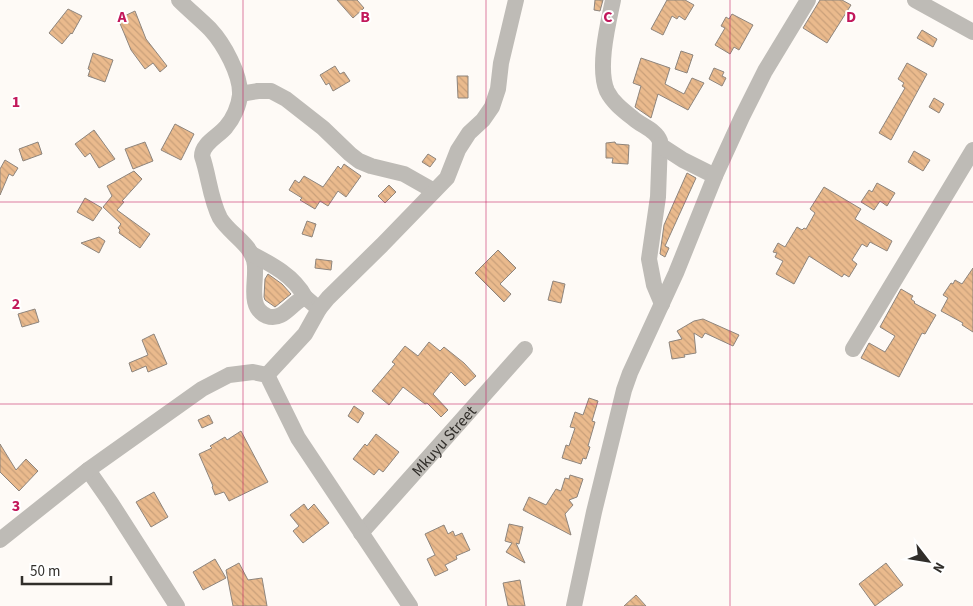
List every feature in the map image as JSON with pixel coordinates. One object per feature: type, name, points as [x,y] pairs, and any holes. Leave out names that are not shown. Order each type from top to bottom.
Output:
[{"type":"street","points":[[179,0],[210,29],[230,58],[238,82],[240,94],[230,122],[204,148],[202,156],[217,211],[222,221],[252,254],[285,274],[318,309]]},
{"type":"street","points":[[267,375],[305,334],[318,309],[447,178],[458,150],[469,133],[483,120],[492,107],[498,89],[500,63],[516,0]]},
{"type":"street","points":[[613,0],[607,28],[603,64],[607,91],[622,110],[658,135],[660,145],[658,197],[649,260],[654,285],[662,304]]},
{"type":"street","points":[[574,606],[594,512],[624,390],[631,370],[662,304],[715,176],[765,71],[808,0]]},
{"type":"street","points":[[915,0],[973,32]]},
{"type":"street","points":[[240,94],[271,91],[286,98],[359,161],[404,174],[434,191]]},
{"type":"street","points":[[660,145],[683,160],[715,176]]},
{"type":"street","points":[[853,349],[973,150]]},
{"type":"street","points":[[252,254],[255,262],[254,298],[256,306],[261,312],[274,318],[281,316],[299,299],[306,297]]},
{"type":"street","name":"Mkuyu Street","points":[[361,533],[525,349]]},
{"type":"street","points":[[0,540],[88,470],[202,388],[229,375],[253,372],[267,375]]},
{"type":"street","points":[[267,375],[298,438],[410,606]]},
{"type":"street","points":[[88,470],[111,502],[176,606]]},
{"type":"building","points":[[337,0],[357,0],[364,8],[353,18]]},
{"type":"building","points":[[595,0],[603,0],[600,11],[594,10]]},
{"type":"building","points":[[667,0],[685,0],[694,5],[685,20],[679,16],[677,19],[672,16],[663,35],[651,29]]},
{"type":"building","points":[[820,0],[842,0],[851,5],[827,43],[803,28]]},
{"type":"building","points":[[68,9],[82,16],[72,34],[62,44],[49,33]]},
{"type":"building","points":[[135,11],[146,39],[167,66],[160,72],[153,63],[145,69],[131,50],[118,19]]},
{"type":"building","points":[[732,14],[753,25],[739,50],[734,47],[730,54],[715,45],[725,28],[721,26],[726,17],[729,19]]},
{"type":"building","points":[[922,30],[937,39],[933,47],[917,38]]},
{"type":"building","points":[[681,51],[693,55],[687,73],[675,69]]},
{"type":"building","points":[[93,53],[113,60],[105,82],[88,76]]},
{"type":"building","points":[[641,58],[670,68],[665,84],[684,94],[692,78],[704,83],[688,110],[658,94],[651,118],[635,107],[641,86],[633,83]]},
{"type":"building","points":[[907,63],[927,74],[891,140],[879,133],[905,88],[902,86],[904,83],[898,79]]},
{"type":"building","points":[[335,66],[340,74],[344,72],[350,81],[333,91],[329,83],[326,85],[320,75]]},
{"type":"building","points":[[714,68],[724,72],[722,76],[726,78],[722,86],[709,79]]},
{"type":"building","points":[[457,76],[468,76],[468,98],[458,98]]},
{"type":"building","points":[[934,98],[944,104],[939,113],[929,107]]},
{"type":"building","points":[[175,124],[194,134],[181,160],[161,150]]},
{"type":"building","points":[[94,130],[115,159],[99,168],[90,153],[85,157],[75,144]]},
{"type":"building","points":[[38,142],[42,154],[23,161],[19,149]]},
{"type":"building","points":[[145,142],[153,161],[133,169],[125,149]]},
{"type":"building","points":[[615,142],[616,144],[629,145],[628,164],[612,163],[613,158],[606,158],[606,143]]},
{"type":"building","points":[[914,151],[930,160],[923,171],[908,162]]},
{"type":"building","points":[[428,154],[436,159],[430,167],[422,162]]},
{"type":"building","points":[[5,160],[18,168],[13,176],[9,174],[0,195],[0,169]]},
{"type":"building","points":[[344,164],[361,176],[346,197],[338,191],[328,206],[320,201],[315,209],[300,200],[302,198],[289,190],[295,180],[299,183],[304,176],[323,187],[338,166],[341,169]]},
{"type":"building","points":[[134,171],[142,179],[122,201],[124,202],[117,210],[150,234],[140,248],[119,233],[120,230],[118,228],[121,224],[103,207],[112,196],[107,186]]},
{"type":"building","points":[[687,173],[696,178],[665,246],[669,248],[665,257],[660,254],[664,225]]},
{"type":"building","points":[[877,183],[895,193],[887,206],[880,201],[874,210],[861,202],[869,190],[872,192]]},
{"type":"building","points":[[389,185],[396,192],[385,203],[378,196]]},
{"type":"building","points":[[824,187],[861,209],[855,219],[892,241],[887,251],[870,242],[867,247],[862,244],[852,260],[857,264],[849,277],[844,274],[842,277],[809,256],[794,284],[776,274],[783,261],[775,257],[777,253],[773,252],[778,243],[785,247],[797,227],[802,230],[806,229],[815,213],[810,209]]},
{"type":"building","points":[[85,198],[102,208],[93,221],[77,212]]},
{"type":"building","points":[[307,221],[316,224],[312,237],[302,234]]},
{"type":"building","points":[[99,237],[105,241],[99,253],[81,243]]},
{"type":"building","points":[[498,250],[516,268],[500,284],[511,294],[504,302],[475,273]]},
{"type":"building","points":[[316,259],[332,261],[331,270],[315,268]]},
{"type":"building","points":[[973,268],[973,332],[962,325],[963,323],[941,311],[948,298],[943,295],[951,283],[953,284],[955,280],[962,284]]},
{"type":"building","points":[[268,274],[282,284],[291,294],[275,307],[265,300],[264,297],[265,279]]},
{"type":"building","points":[[553,281],[565,284],[561,303],[548,300]]},
{"type":"building","points":[[901,289],[913,296],[911,299],[914,303],[936,315],[925,334],[922,333],[899,377],[861,358],[869,343],[885,352],[895,336],[880,327]]},
{"type":"building","points":[[35,309],[39,322],[22,327],[18,314]]},
{"type":"building","points":[[703,319],[739,335],[733,346],[705,333],[702,338],[694,333],[696,353],[672,359],[669,342],[682,339],[677,331],[694,321]]},
{"type":"building","points":[[154,334],[167,364],[148,372],[146,366],[132,372],[129,363],[148,355],[142,340]]},
{"type":"building","points":[[429,342],[440,351],[444,347],[464,363],[476,376],[465,386],[451,372],[433,394],[448,410],[441,417],[427,403],[425,404],[403,387],[389,405],[372,391],[395,364],[392,362],[405,346],[418,356]]},
{"type":"building","points":[[589,398],[598,401],[592,421],[595,422],[588,446],[590,447],[586,459],[583,458],[581,464],[562,458],[566,445],[569,446],[575,428],[570,427],[575,412],[583,415]]},
{"type":"building","points":[[354,406],[364,413],[358,423],[348,416]]},
{"type":"building","points":[[209,415],[213,423],[202,428],[198,420]]},
{"type":"building","points":[[241,431],[268,482],[229,501],[224,492],[215,495],[199,454],[212,448],[210,446],[225,437],[227,440]]},
{"type":"building","points":[[376,434],[399,452],[383,472],[379,469],[374,475],[353,459],[365,444],[367,446]]},
{"type":"building","points":[[0,444],[16,470],[26,459],[38,471],[19,491],[0,472]]},
{"type":"building","points":[[570,475],[583,479],[577,497],[569,500],[573,505],[565,514],[571,535],[523,510],[529,497],[546,505],[556,489],[561,491],[565,478],[569,479]]},
{"type":"building","points":[[154,492],[168,517],[151,527],[136,502]]},
{"type":"building","points":[[304,504],[308,510],[314,504],[329,523],[303,543],[293,531],[299,526],[290,515]]},
{"type":"building","points":[[509,524],[523,527],[519,544],[516,543],[525,563],[506,552],[512,543],[505,541]]},
{"type":"building","points":[[444,525],[448,534],[453,531],[455,536],[462,533],[470,550],[456,556],[457,559],[445,565],[448,570],[435,576],[427,559],[435,555],[425,534]]},
{"type":"building","points":[[215,559],[226,578],[203,590],[193,572]]},
{"type":"building","points":[[239,563],[248,580],[262,578],[267,606],[233,606],[226,570]]},
{"type":"building","points":[[886,563],[903,585],[875,606],[859,584]]},
{"type":"building","points":[[520,580],[525,606],[508,606],[503,583]]},
{"type":"building","points":[[636,595],[646,606],[624,606]]}]
